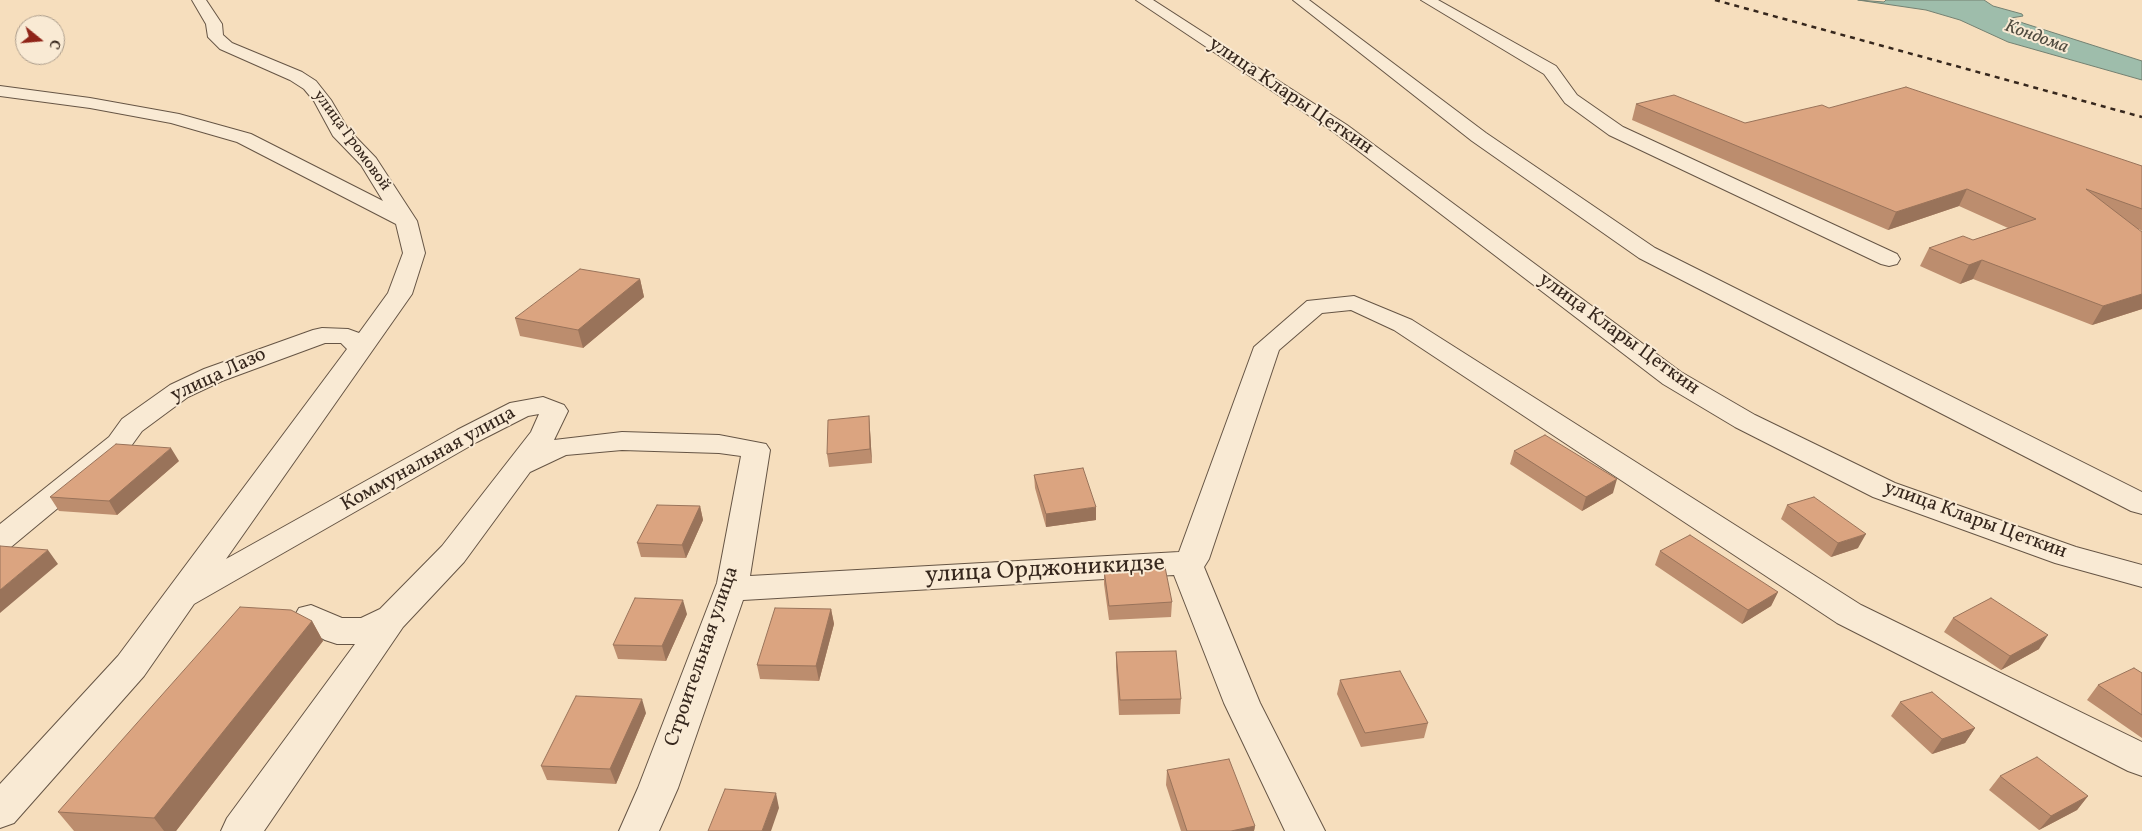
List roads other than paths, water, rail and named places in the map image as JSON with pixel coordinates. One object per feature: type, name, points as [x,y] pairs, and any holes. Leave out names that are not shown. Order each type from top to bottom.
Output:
[{"type":"street","name":"улица Громовой","points":[[199,0],[214,24],[216,37],[226,46],[296,76],[310,85],[322,100],[340,132],[369,162],[406,221],[414,252],[400,294]]},
{"type":"street","name":"улица Клары Цеткин","points":[[1143,0],[1341,129],[1672,378],[1729,411],[1884,490],[2066,555],[2142,576]]},
{"type":"street","points":[[1300,0],[1479,136],[1647,253],[2142,504]]},
{"type":"street","points":[[1428,0],[1550,70],[1571,99],[1616,131],[1889,259]]},
{"type":"street","points":[[0,91],[90,103],[173,118],[244,138],[406,221]]},
{"type":"street","name":"Коммунальная улица","points":[[0,811],[132,666],[400,294]]},
{"type":"street","points":[[1186,563],[1193,559],[1267,347],[1315,306],[1354,303],[1403,325],[1849,614],[2142,760]]},
{"type":"street","name":"улица Лазо","points":[[0,540],[119,444],[132,425],[178,391],[230,368],[322,335],[348,336],[361,348]]},
{"type":"street","name":"Коммунальная улица","points":[[182,598],[467,436],[520,409],[543,405],[554,411],[544,434],[453,554],[392,618],[242,831]]},
{"type":"street","name":"Строительная улица","points":[[520,467],[560,447],[622,441],[719,444],[756,450],[731,589],[658,788],[640,831]]},
{"type":"street","name":"улица Орджоникидзе","points":[[731,589],[1186,563],[1242,703],[1305,831]]},
{"type":"street","name":"Коммунальная улица","points":[[311,617],[337,631],[365,631],[392,618]]},
{"type":"water","name":"Кондома","points":[[1858,0],[1884,2],[1886,0],[1984,0],[1993,6],[2022,14],[2023,16],[2011,18],[2023,23],[2142,61],[2142,80],[2008,42],[1960,20],[1926,10]]},
{"type":"railway","points":[[1715,0],[2142,117]]}]
